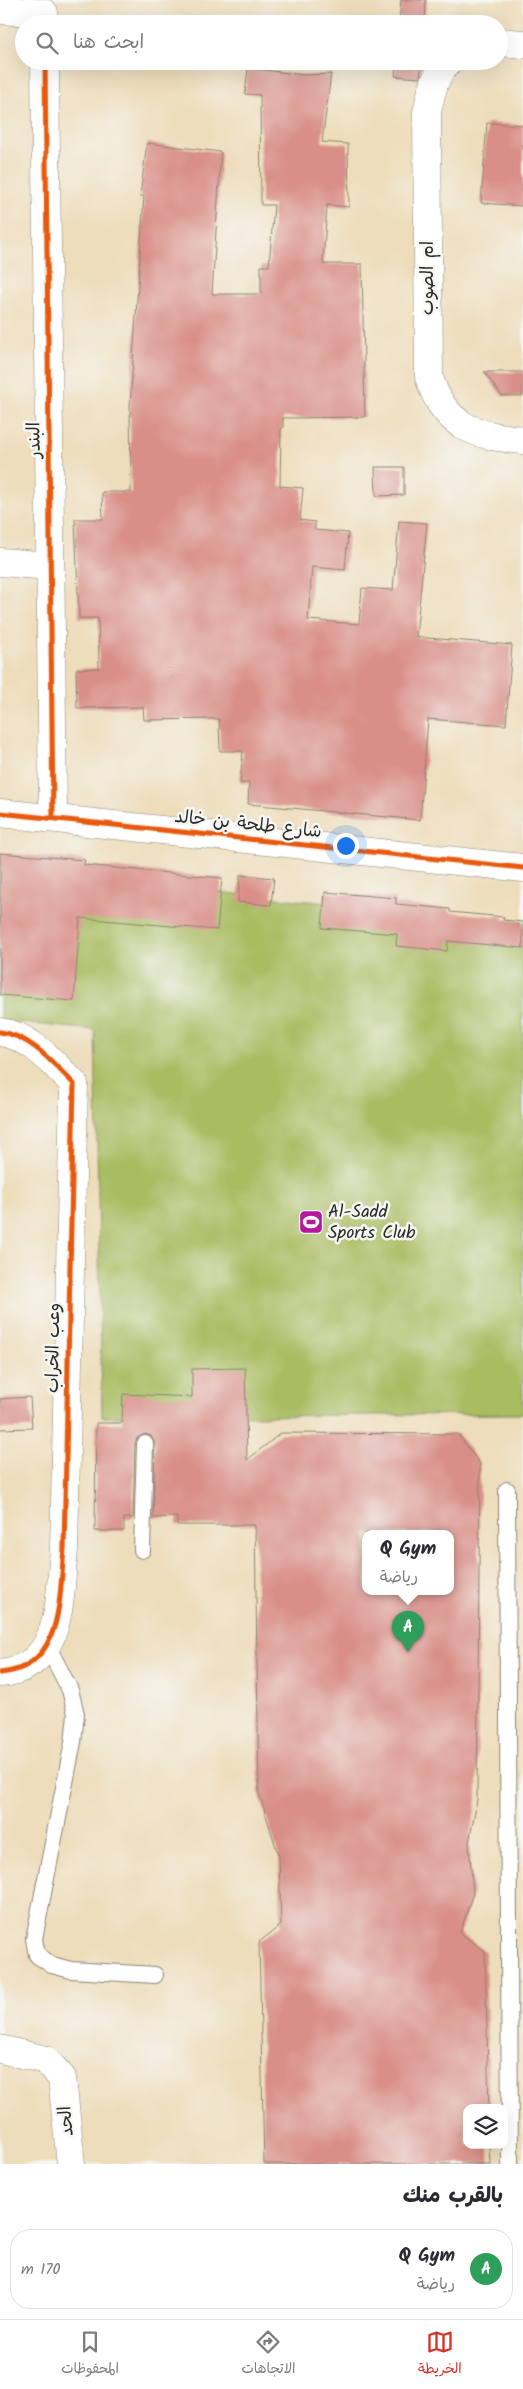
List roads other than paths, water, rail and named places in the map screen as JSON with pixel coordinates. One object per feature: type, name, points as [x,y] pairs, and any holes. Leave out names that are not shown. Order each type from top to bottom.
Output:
[{"type":"street","points":[[0,10],[44,12]]},
{"type":"street","points":[[508,43],[523,44]]},
{"type":"street","name":"البندر","points":[[45,70],[53,818]]},
{"type":"street","name":"ام الصوب","points":[[441,70],[433,87],[427,112],[429,377],[435,396],[448,414],[468,430],[492,437],[523,440]]},
{"type":"street","points":[[0,562],[50,566]]},
{"type":"street","name":"شارع طلحة بن خالد","points":[[0,813],[523,868]]},
{"type":"street","name":"وعب الخراب","points":[[0,1032],[7,1033],[42,1051],[74,1084],[64,1549],[57,1623],[48,1645],[34,1662],[15,1672],[0,1673]]},
{"type":"street","name":"الحد","points":[[0,2049],[46,2060],[62,2078],[71,2164]]},
{"type":"lane","points":[[142,1550],[145,1444]]},
{"type":"lane","points":[[507,1490],[510,2164]]},
{"type":"lane","points":[[48,1645],[70,1690],[76,1714],[73,1742],[34,1939],[37,1955],[52,1965],[71,1970],[155,1975]]},
{"type":"place","name":"Al-Sadd Sports Club","points":[[311,1222]]},
{"type":"place","name":"Q Gym","points":[[408,1652]]}]
